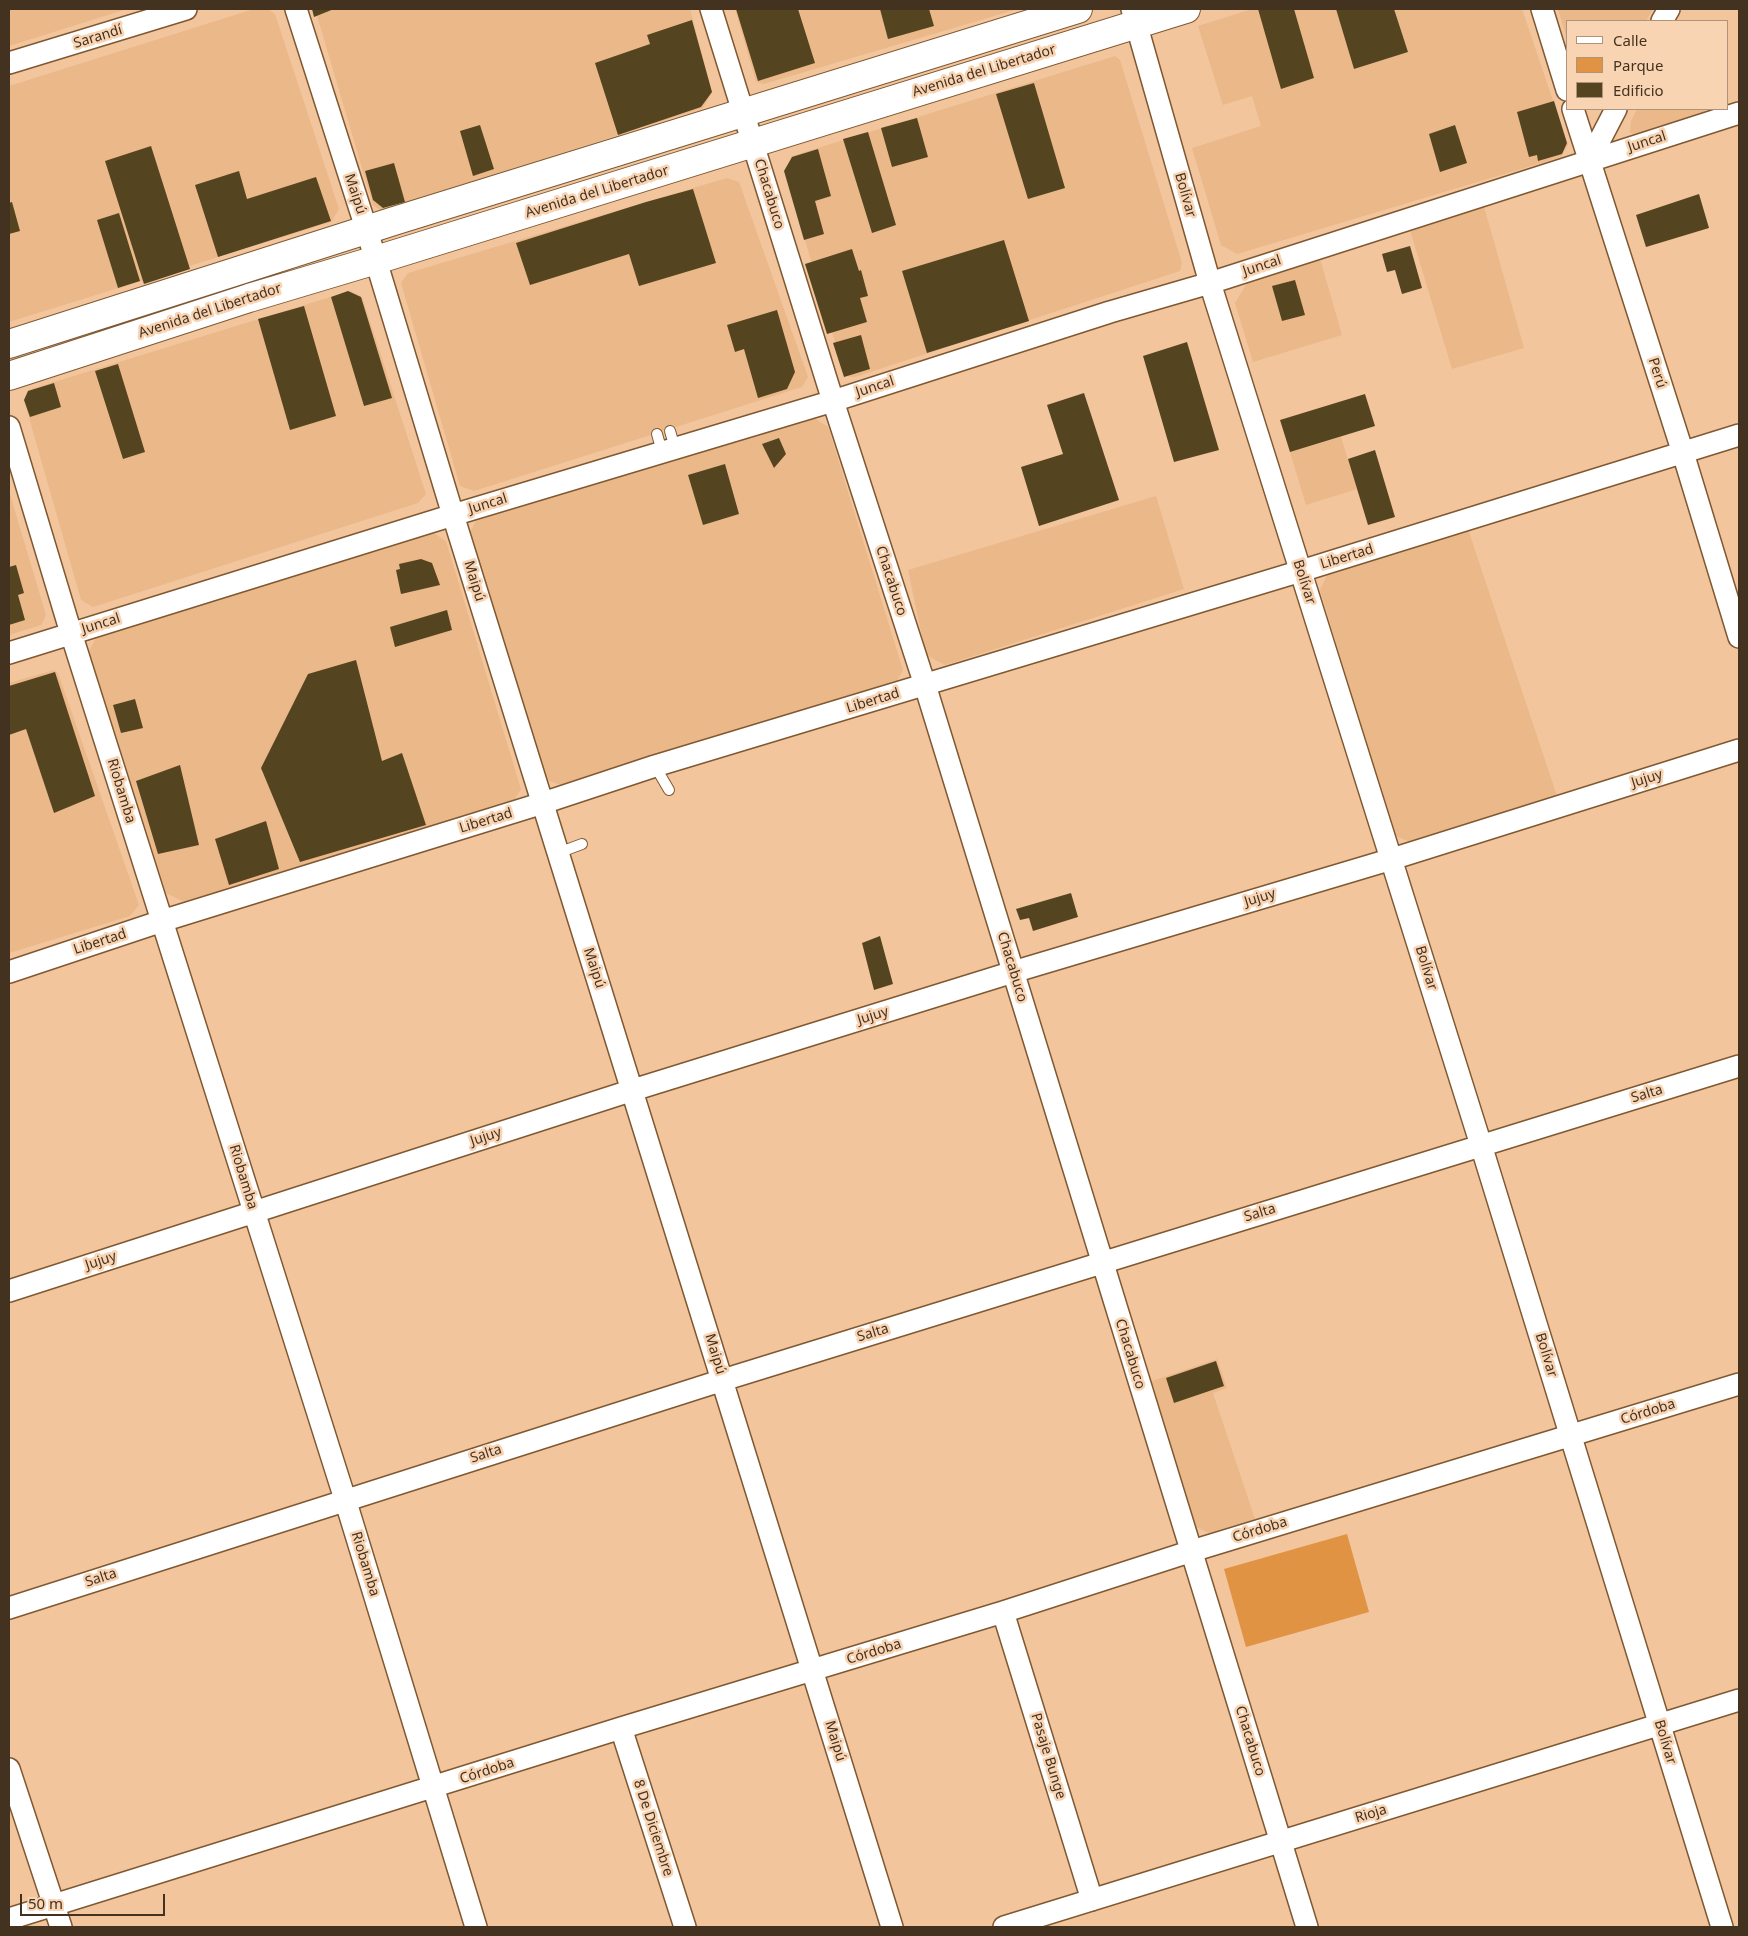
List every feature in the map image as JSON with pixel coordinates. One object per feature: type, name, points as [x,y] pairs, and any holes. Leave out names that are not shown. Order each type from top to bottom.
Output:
[{"type":"main road","name":"Avenida del Libertador","points":[[9,344],[743,112],[1078,9]]},
{"type":"main road","name":"Avenida del Libertador","points":[[9,376],[256,296],[753,143],[1134,16],[1186,9]]},
{"type":"street","name":"Sarandí","points":[[9,63],[186,9]]},
{"type":"street","name":"Maipú","points":[[296,9],[367,231],[453,515],[892,1927]]},
{"type":"street","name":"Chacabuco","points":[[711,9],[924,685],[1307,1927]]},
{"type":"street","points":[[1542,9],[1566,87]]},
{"type":"street","points":[[1663,20],[1669,9]]},
{"type":"street","name":"Bolívar","points":[[1134,16],[1210,283],[1392,858],[1722,1927]]},
{"type":"street","name":"Perú","points":[[1573,110],[1683,452],[1739,637]]},
{"type":"street","points":[[1589,161],[1615,110]]},
{"type":"street","name":"Juncal","points":[[9,653],[453,515],[666,441],[833,401],[1110,312],[1210,283],[1739,113]]},
{"type":"street","name":"Riobamba","points":[[9,427],[71,633],[345,1499],[476,1927]]},
{"type":"street","name":"Libertad","points":[[9,972],[655,766],[1300,571],[1739,435]]},
{"type":"street","name":"Jujuy","points":[[9,1291],[633,1090],[1739,750]]},
{"type":"street","name":"Salta","points":[[9,1608],[345,1499],[723,1380],[1739,1066]]},
{"type":"street","name":"Córdoba","points":[[9,1919],[621,1728],[1003,1612],[1192,1551],[1739,1384]]},
{"type":"street","name":"Pasaje Bunge","points":[[1003,1612],[1092,1900]]},
{"type":"street","name":"Rioja","points":[[1004,1927],[1739,1700]]},
{"type":"street","name":"8 De Diciembre","points":[[621,1728],[685,1927]]},
{"type":"street","points":[[9,1769],[60,1927]]},
{"type":"lane","points":[[655,766],[669,790]]},
{"type":"lane","points":[[558,853],[582,844]]},
{"type":"shaded area","points":[[9,9],[127,9],[9,46]]},
{"type":"shaded area","points":[[254,9],[268,9],[275,14],[339,209],[331,222],[9,322],[9,86]]},
{"type":"shaded area","points":[[315,9],[690,9],[712,92],[703,108],[381,211],[373,205]]},
{"type":"shaded area","points":[[735,9],[1018,9],[764,84],[756,82]]},
{"type":"shaded area","points":[[1252,9],[1336,9],[1354,69],[1408,52],[1394,9],[1522,9],[1568,145],[1561,157],[1237,254],[1221,245],[1192,148],[1261,126],[1252,96],[1223,105],[1198,26]]},
{"type":"shaded area","points":[[1558,9],[1653,9],[1647,20],[1566,20],[1566,36]]},
{"type":"shaded area","points":[[1115,56],[1120,60],[1182,263],[1180,271],[855,377],[845,376],[785,172],[792,156]]},
{"type":"shaded area","points":[[1636,110],[1704,110],[1705,114],[1639,134],[1630,133],[1631,121]]},
{"type":"shaded area","points":[[727,178],[739,182],[808,377],[802,387],[474,491],[460,486],[401,283],[408,273]]},
{"type":"shaded area","points":[[1483,203],[1524,348],[1452,369],[1409,227]]},
{"type":"shaded area","points":[[1319,255],[1342,335],[1253,362],[1235,303],[1250,278]]},
{"type":"shaded area","points":[[350,291],[362,297],[426,494],[418,503],[93,607],[81,600],[24,400],[28,390]]},
{"type":"shaded area","points":[[814,418],[828,427],[903,670],[896,682],[563,786],[544,779],[468,536],[476,521]]},
{"type":"shaded area","points":[[1341,437],[1357,489],[1306,505],[1290,452]]},
{"type":"shaded area","points":[[9,491],[46,615],[41,625],[9,635]]},
{"type":"shaded area","points":[[1156,496],[1184,589],[945,665],[926,655],[908,570]]},
{"type":"shaded area","points":[[1468,529],[1557,796],[1410,842],[1394,835],[1320,590],[1328,573]]},
{"type":"shaded area","points":[[432,532],[446,541],[521,789],[515,799],[186,903],[166,893],[89,651],[96,638]]},
{"type":"shaded area","points":[[54,670],[58,673],[139,905],[130,916],[9,953],[9,683]]},
{"type":"shaded area","points":[[1217,1359],[1227,1388],[1213,1393],[1255,1519],[1209,1533],[1194,1526],[1149,1382]]},
{"type":"green space","points":[[1347,1534],[1369,1612],[1246,1647],[1224,1569]]},
{"type":"building","points":[[312,9],[334,9],[314,17]]},
{"type":"building","points":[[736,9],[798,9],[815,63],[758,81]]},
{"type":"building","points":[[880,9],[929,9],[934,26],[888,39]]},
{"type":"building","points":[[1258,9],[1294,9],[1314,78],[1281,89]]},
{"type":"building","points":[[1336,9],[1394,9],[1408,52],[1354,69]]},
{"type":"building","points":[[692,20],[712,92],[701,107],[618,135],[595,63],[650,44],[647,35]]},
{"type":"building","points":[[1034,83],[1065,188],[1028,199],[996,94]]},
{"type":"building","points":[[1554,101],[1567,143],[1562,154],[1538,161],[1537,155],[1529,157],[1517,112]]},
{"type":"building","points":[[917,118],[928,157],[892,167],[881,128]]},
{"type":"building","points":[[480,125],[494,169],[473,176],[460,131]]},
{"type":"building","points":[[1455,125],[1467,163],[1440,172],[1429,134]]},
{"type":"building","points":[[868,132],[896,225],[872,233],[843,139]]},
{"type":"building","points":[[151,146],[190,269],[144,284],[105,161]]},
{"type":"building","points":[[818,149],[831,196],[815,201],[824,234],[804,240],[784,171],[792,157]]},
{"type":"building","points":[[394,163],[405,202],[383,208],[373,200],[365,171]]},
{"type":"building","points":[[239,171],[247,199],[316,177],[331,221],[218,257],[195,185]]},
{"type":"building","points":[[693,189],[716,263],[639,286],[629,254],[530,285],[516,243]]},
{"type":"building","points":[[1699,194],[1709,228],[1646,247],[1636,215]]},
{"type":"building","points":[[12,202],[20,231],[9,234],[9,203]]},
{"type":"building","points":[[119,213],[140,281],[118,288],[97,220]]},
{"type":"building","points":[[1004,240],[1029,321],[927,353],[902,271]]},
{"type":"building","points":[[1410,246],[1422,288],[1402,294],[1395,270],[1387,272],[1382,254]]},
{"type":"building","points":[[852,249],[859,271],[861,270],[868,296],[860,298],[867,322],[827,334],[805,264]]},
{"type":"building","points":[[1295,280],[1305,315],[1282,321],[1272,286]]},
{"type":"building","points":[[348,291],[361,297],[392,398],[364,406],[331,297]]},
{"type":"building","points":[[304,306],[336,416],[290,430],[258,319]]},
{"type":"building","points":[[777,310],[795,372],[787,389],[758,398],[744,349],[735,352],[727,325]]},
{"type":"building","points":[[861,335],[870,369],[844,377],[833,343]]},
{"type":"building","points":[[1187,342],[1219,450],[1174,462],[1143,356]]},
{"type":"building","points":[[118,364],[145,452],[123,459],[95,371]]},
{"type":"building","points":[[54,383],[61,407],[30,417],[24,400],[28,391]]},
{"type":"building","points":[[1084,393],[1119,500],[1039,526],[1021,467],[1063,454],[1047,405]]},
{"type":"building","points":[[1365,394],[1375,426],[1290,452],[1280,420]]},
{"type":"building","points":[[779,438],[786,454],[774,468],[762,444]]},
{"type":"building","points":[[1375,450],[1395,517],[1368,525],[1348,459]]},
{"type":"building","points":[[725,464],[739,514],[703,525],[688,475]]},
{"type":"building","points":[[421,559],[432,563],[440,585],[401,594],[396,570],[400,569],[399,564]]},
{"type":"building","points":[[16,565],[24,593],[18,595],[25,620],[9,625],[9,567]]},
{"type":"building","points":[[447,610],[452,630],[395,647],[390,627]]},
{"type":"building","points":[[356,660],[382,761],[402,753],[426,825],[300,862],[261,768],[308,674]]},
{"type":"building","points":[[55,672],[95,796],[54,813],[26,729],[9,735],[9,686]]},
{"type":"building","points":[[135,699],[143,728],[121,733],[113,705]]},
{"type":"building","points":[[180,765],[199,845],[158,854],[136,781]]},
{"type":"building","points":[[266,821],[279,869],[229,885],[215,839]]},
{"type":"building","points":[[1071,893],[1078,917],[1033,931],[1029,918],[1020,920],[1016,909]]},
{"type":"building","points":[[880,936],[893,984],[874,990],[862,943]]},
{"type":"building","points":[[1216,1361],[1224,1386],[1174,1403],[1166,1378]]}]
